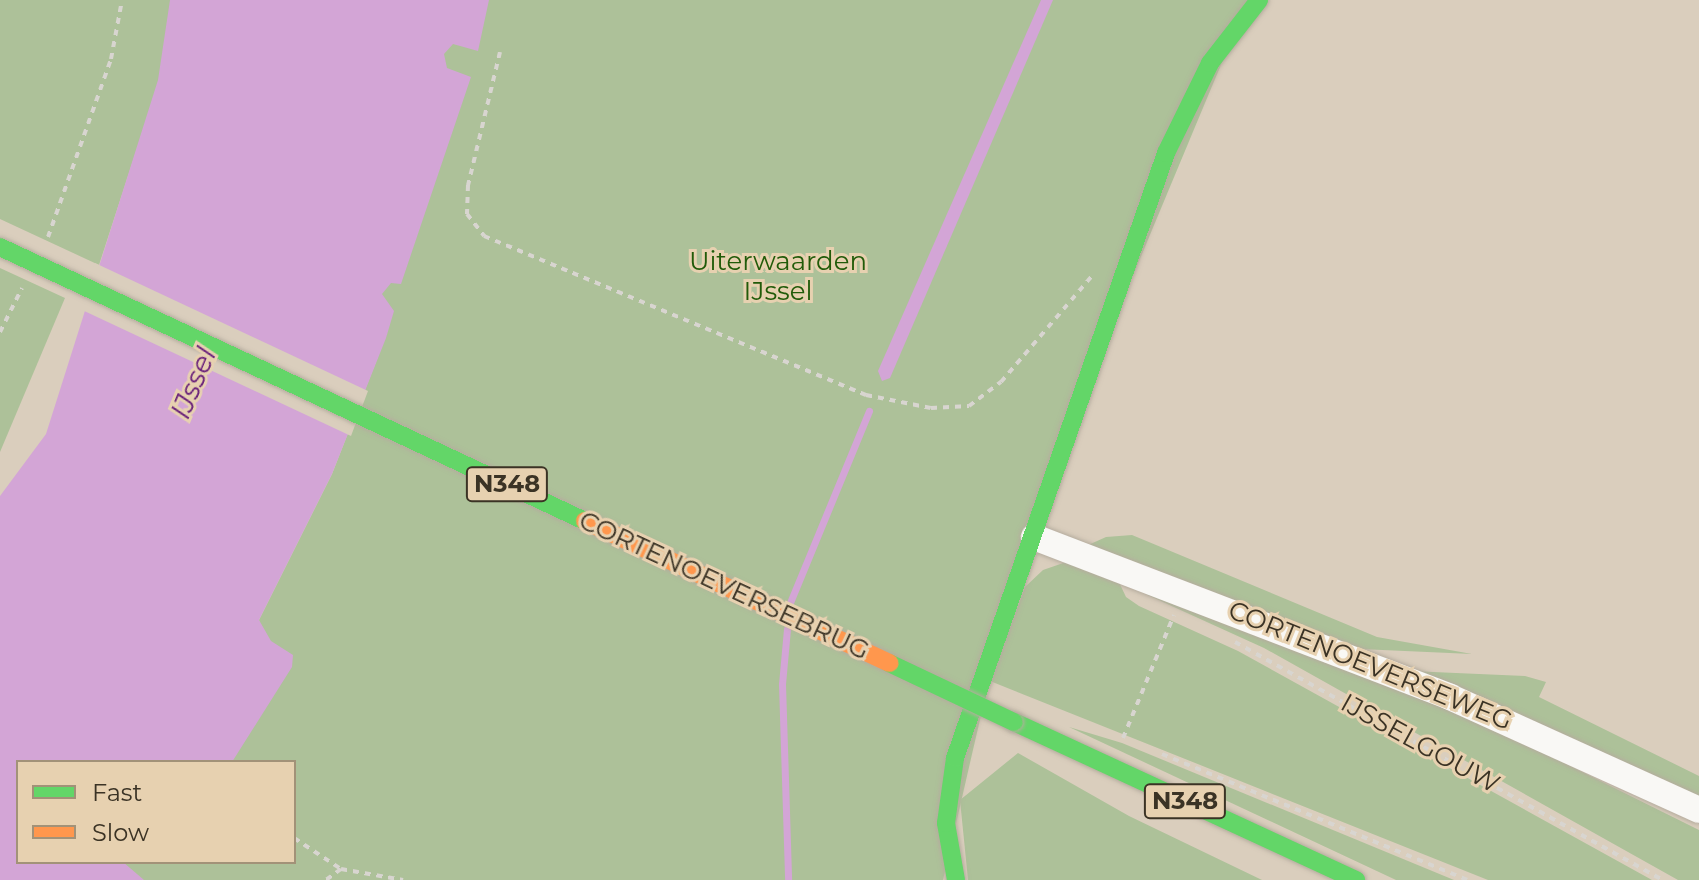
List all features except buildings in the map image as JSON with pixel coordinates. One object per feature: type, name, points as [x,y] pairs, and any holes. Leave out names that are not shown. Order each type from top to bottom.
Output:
[{"type":"main road","points":[[956,880],[949,857],[947,791],[1166,153],[1210,63],[1259,0]]},
{"type":"main road","name":"CORTENOEVERSEBRUG","points":[[0,247],[1356,880]]},
{"type":"street","name":"CORTENOEVERSEWEG","points":[[1034,537],[1450,697],[1699,810]]},
{"type":"path","points":[[45,243],[111,59],[122,0]]},
{"type":"path","points":[[500,52],[468,185],[467,214],[484,236],[866,395],[931,408],[969,406],[1001,382],[1101,266]]},
{"type":"path","points":[[0,332],[26,281]]},
{"type":"path","points":[[1137,744],[1123,738],[1174,613],[1184,618]]},
{"type":"path","name":"IJSSELGOUW","points":[[1222,636],[1663,880]]},
{"type":"path","points":[[1151,750],[1467,880]]},
{"type":"path","points":[[296,839],[341,869],[403,880]]},
{"type":"path","points":[[326,880],[341,869]]},
{"type":"green space","points":[[0,0],[178,0],[159,81],[99,265],[0,219]]},
{"type":"green space","name":"Uiterwaarden IJssel","points":[[448,0],[1248,0],[1020,546],[943,880],[112,880],[122,864],[296,864],[296,760],[189,760],[260,628],[259,620],[332,474],[379,354],[381,291]]},
{"type":"green space","points":[[0,268],[65,298],[0,452]]},
{"type":"green space","points":[[1132,535],[1377,637],[1472,654],[1360,649],[1086,546],[1106,537]]},
{"type":"green space","points":[[1069,561],[1117,578],[1126,597],[1139,606],[1238,651],[1652,880],[1488,880],[990,681],[1025,587],[1043,570]]},
{"type":"green space","points":[[1141,592],[1391,686],[1526,744],[1699,830],[1699,880],[1678,880],[1264,648]]},
{"type":"green space","points":[[1410,671],[1525,676],[1546,682],[1539,697],[1699,776],[1699,807]]},
{"type":"green space","points":[[1069,727],[1122,743],[1454,880],[1396,880]]},
{"type":"green space","points":[[1018,753],[1129,816],[1262,880],[968,880],[960,800]]},
{"type":"water","name":"IJssel","points":[[170,0],[489,0],[478,51],[453,44],[444,54],[447,68],[471,77],[401,284],[391,283],[382,294],[394,311],[386,338],[332,474],[259,620],[271,641],[293,655],[292,667],[233,760],[16,760],[16,864],[125,864],[144,880],[0,880],[0,496],[46,434],[158,80]]},
{"type":"water","points":[[1041,0],[1053,0],[890,378],[882,381],[878,371]]},
{"type":"pier","points":[[95,263],[368,391],[351,436],[80,309]]},
{"type":"waterway","points":[[789,605],[869,411]]},
{"type":"waterway","points":[[787,629],[782,684],[788,880]]},
{"type":"traffic: fast","points":[[956,880],[946,823],[955,758],[1166,153],[1210,63],[1259,0]]},
{"type":"traffic: fast","points":[[0,247],[585,521]]},
{"type":"traffic: fast","points":[[889,663],[1014,722]]},
{"type":"traffic: fast","points":[[1014,722],[1356,880]]},
{"type":"traffic: slow","points":[[585,521],[889,663]]}]
